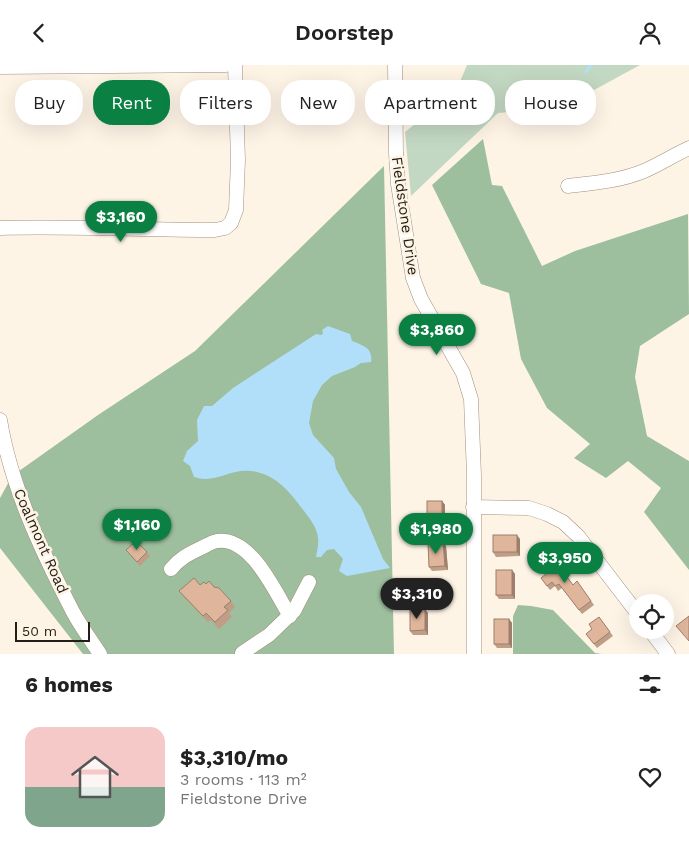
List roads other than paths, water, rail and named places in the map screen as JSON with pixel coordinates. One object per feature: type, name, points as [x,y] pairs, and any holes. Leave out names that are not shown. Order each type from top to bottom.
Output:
[{"type":"street","points":[[0,67],[226,65]]},
{"type":"street","points":[[0,228],[70,227],[215,230],[225,228],[231,223],[236,210],[238,159],[235,65]]},
{"type":"street","name":"Fieldstone Drive","points":[[395,65],[398,184],[412,269],[421,299],[463,373],[469,390],[472,414],[474,654]]},
{"type":"street","points":[[568,186],[607,181],[631,175],[667,160],[689,148]]},
{"type":"street","name":"Coalmont Road","points":[[0,420],[12,470],[22,500],[74,614],[100,654]]},
{"type":"street","points":[[473,507],[529,508],[547,513],[563,522],[578,536],[629,602]]},
{"type":"street","points":[[171,569],[180,558],[216,541],[232,543],[249,553],[256,561],[290,616]]},
{"type":"street","points":[[242,653],[269,635],[290,616],[309,582]]},
{"type":"street","points":[[657,639],[668,654]]},
{"type":"water","points":[[328,326],[350,334],[352,341],[364,346],[369,351],[371,362],[361,363],[332,376],[322,385],[313,401],[309,423],[313,435],[334,458],[336,469],[349,492],[361,507],[383,559],[390,568],[347,576],[339,571],[343,559],[334,549],[327,550],[321,557],[316,557],[318,540],[315,527],[293,497],[267,475],[242,471],[216,478],[202,479],[194,477],[190,466],[183,461],[187,451],[198,441],[197,420],[204,406],[212,406],[233,388],[316,334],[322,335],[322,330]]},
{"type":"waterway","points":[[586,72],[591,65]]}]
